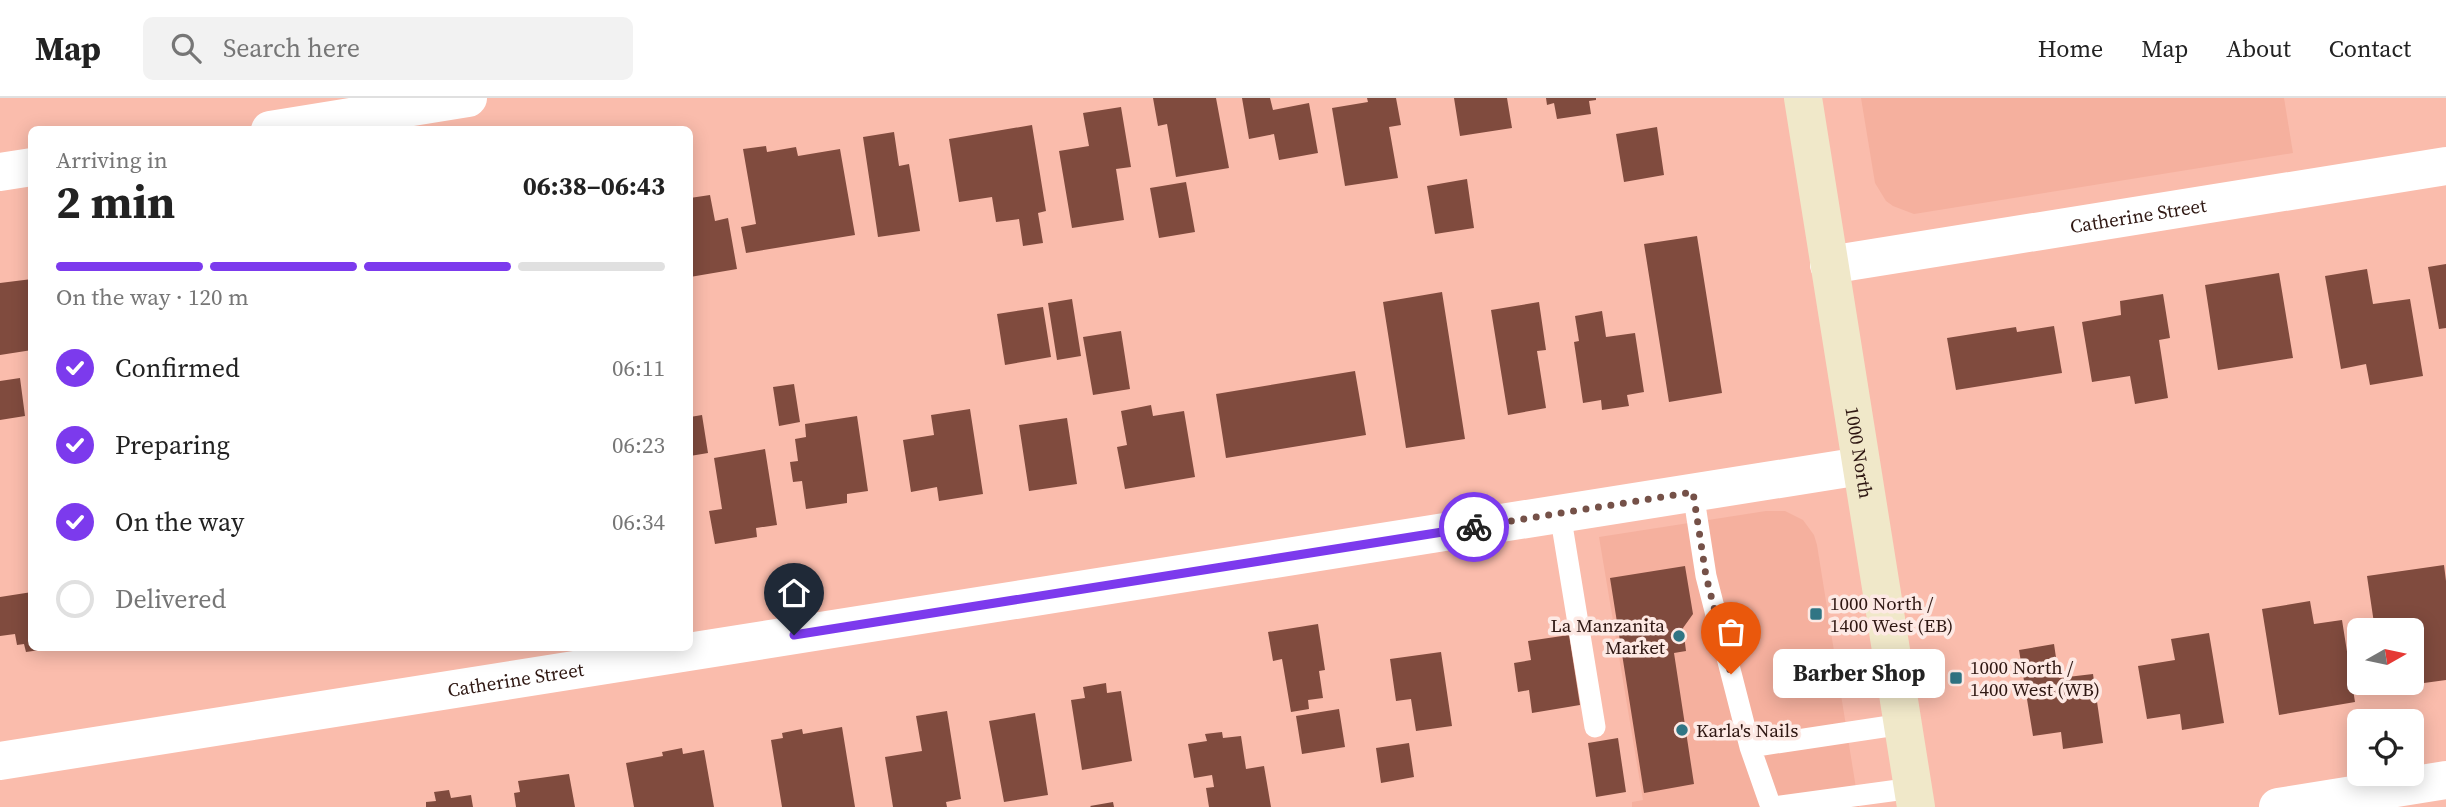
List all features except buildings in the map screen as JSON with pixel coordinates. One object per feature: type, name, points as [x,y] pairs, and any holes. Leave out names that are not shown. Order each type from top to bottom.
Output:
[{"type":"street","points":[[295,126],[468,98]]},
{"type":"street","name":"1000 North","points":[[1803,98],[1914,798]]},
{"type":"street","name":"Catherine Street","points":[[1829,265],[2446,166]]},
{"type":"street","points":[[0,173],[28,168]]},
{"type":"street","name":"Catherine Street","points":[[693,651],[1861,466]]},
{"type":"street","name":"Catherine Street","points":[[0,761],[692,651]]},
{"type":"street","points":[[2278,807],[2446,780]]},
{"type":"lane","points":[[1693,492],[1706,576],[1750,747],[1772,807],[1914,798]]},
{"type":"lane","points":[[1560,513],[1595,727]]},
{"type":"lane","points":[[1750,747],[1903,724]]},
{"type":"shaded area","points":[[1861,98],[2284,98],[2293,153],[1914,214],[1886,201],[1875,183]]},
{"type":"shaded area","points":[[1766,511],[1785,511],[1803,520],[1814,535],[1859,807],[1632,807],[1632,802],[1643,800],[1599,537]]},
{"type":"way so far","points":[[1474,527],[1693,492],[1706,576],[1731,674]]},
{"type":"place","name":"1000 North / 1400 West (EB)","points":[[1816,614]]},
{"type":"place","name":"La Manzanita Market","points":[[1679,636]]},
{"type":"place","name":"Barber Shop","points":[[1731,674]]},
{"type":"place","name":"1000 North / 1400 West (WB)","points":[[1956,678]]},
{"type":"place","name":"Karla's Nails","points":[[1682,730]]},
{"type":"route","points":[[794,635],[1474,527]]}]
